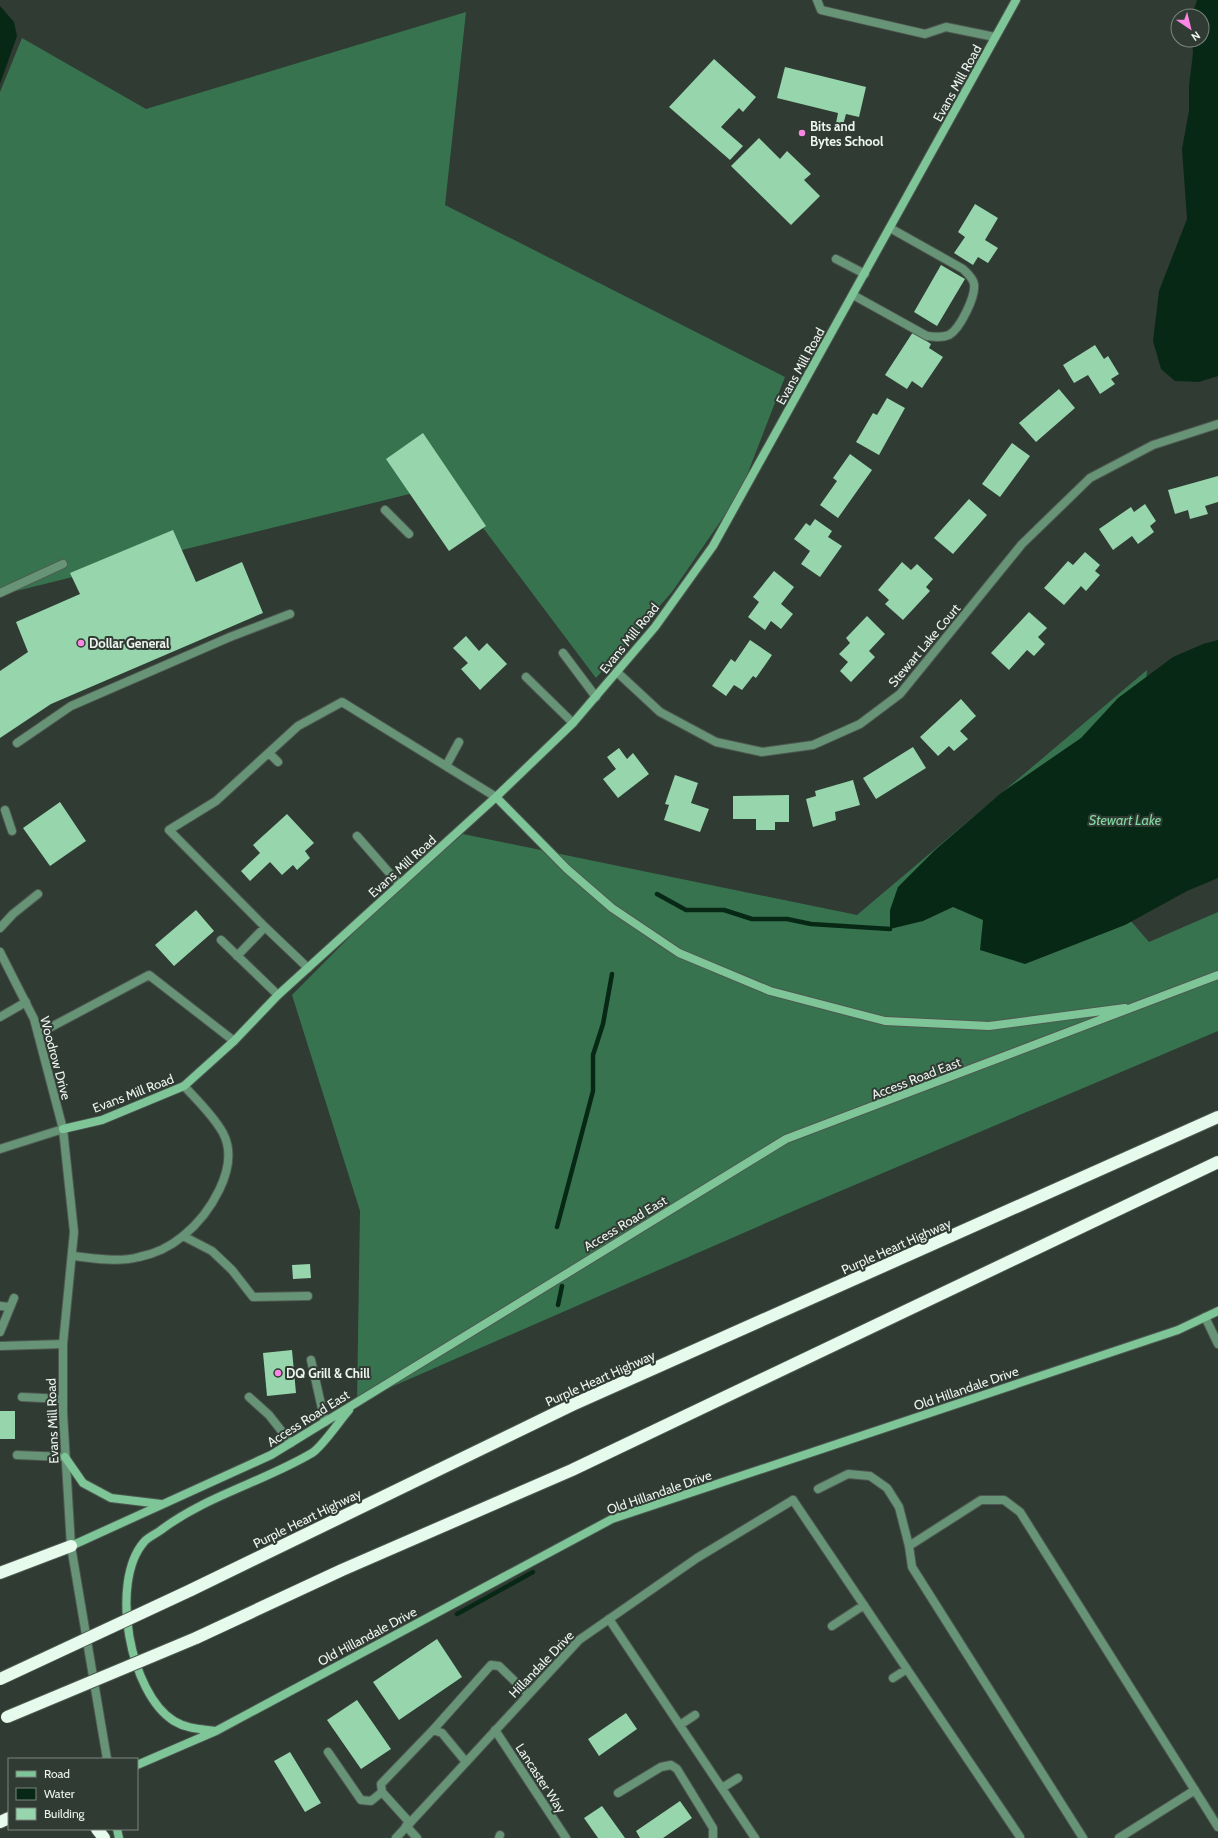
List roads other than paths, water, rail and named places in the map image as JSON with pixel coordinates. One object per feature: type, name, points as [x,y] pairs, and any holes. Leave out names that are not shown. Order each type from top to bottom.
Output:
[{"type":"highway","name":"Purple Heart Highway","points":[[0,1679],[191,1590],[572,1406],[1218,1117]]},
{"type":"highway","points":[[3,1718],[196,1638],[342,1570],[572,1470],[1218,1162]]},
{"type":"highway","points":[[0,1573],[71,1546]]},
{"type":"highway","points":[[98,1830],[104,1838]]},
{"type":"main road","name":"Evans Mill Road","points":[[63,1129],[102,1120],[184,1086],[234,1041],[278,995],[496,797],[573,723],[618,673],[655,627],[713,546],[1016,0]]},
{"type":"main road","points":[[496,797],[567,869],[612,908],[680,953],[770,991],[885,1021],[989,1026],[1140,1006]]},
{"type":"main road","name":"Access Road East","points":[[71,1546],[271,1455],[786,1139],[1140,1006],[1218,975]]},
{"type":"main road","name":"Old Hillandale Drive","points":[[138,1765],[216,1731],[612,1519],[1178,1330],[1218,1311]]},
{"type":"main road","points":[[216,1731],[190,1728],[174,1721],[159,1707],[146,1688],[138,1668],[126,1615],[127,1592],[131,1566],[144,1542],[178,1518],[313,1453],[355,1403]]},
{"type":"main road","points":[[65,1457],[83,1483],[110,1498],[162,1504]]},
{"type":"street","points":[[817,0],[820,10],[925,34],[946,27],[995,37]]},
{"type":"street","points":[[853,295],[927,336],[938,338],[948,335],[961,322],[974,292],[974,283],[969,275],[963,269],[890,228]]},
{"type":"street","points":[[836,258],[865,274]]},
{"type":"street","name":"Stewart Lake Court","points":[[618,673],[660,712],[716,742],[762,752],[813,745],[860,724],[900,694],[1022,544],[1090,478],[1154,445],[1218,424]]},
{"type":"street","points":[[385,510],[409,534]]},
{"type":"street","points":[[0,593],[64,564]]},
{"type":"street","points":[[17,743],[71,706],[230,637],[290,614]]},
{"type":"street","points":[[563,653],[596,697]]},
{"type":"street","points":[[526,677],[573,723]]},
{"type":"street","points":[[308,968],[169,830],[216,801],[298,726],[342,702],[496,797]]},
{"type":"street","points":[[446,766],[459,742]]},
{"type":"street","points":[[269,753],[278,762]]},
{"type":"street","points":[[2,810],[12,831]]},
{"type":"street","points":[[357,836],[399,884]]},
{"type":"street","points":[[0,928],[13,914],[38,894]]},
{"type":"street","points":[[237,956],[265,927]]},
{"type":"street","points":[[221,940],[278,995]]},
{"type":"street","name":"Woodrow Drive","points":[[0,952],[34,1019],[63,1129]]},
{"type":"street","points":[[38,1034],[149,975],[234,1041]]},
{"type":"street","points":[[0,1018],[26,1002]]},
{"type":"street","points":[[72,1256],[112,1260],[138,1258],[164,1248],[183,1236],[204,1214],[223,1185],[228,1156],[223,1134],[206,1109],[184,1086]]},
{"type":"street","points":[[0,1149],[63,1129]]},
{"type":"street","name":"Evans Mill Road","points":[[63,1129],[74,1232],[63,1344],[65,1457],[71,1546],[106,1758]]},
{"type":"street","points":[[183,1236],[212,1251],[232,1270],[253,1297],[308,1296]]},
{"type":"street","points":[[0,1332],[14,1298]]},
{"type":"street","points":[[0,1306],[10,1307]]},
{"type":"street","points":[[1205,1317],[1218,1344]]},
{"type":"street","points":[[0,1346],[63,1344]]},
{"type":"street","points":[[311,1360],[325,1422]]},
{"type":"street","points":[[22,1397],[63,1399]]},
{"type":"street","points":[[249,1397],[269,1415],[290,1443]]},
{"type":"street","points":[[17,1455],[65,1457]]},
{"type":"street","points":[[818,1489],[848,1474],[870,1476],[887,1488],[899,1507],[909,1546],[912,1567],[1083,1838]]},
{"type":"street","name":"Hillandale Drive","points":[[396,1838],[579,1640],[697,1558],[793,1500],[864,1605]]},
{"type":"street","points":[[909,1546],[981,1500],[1004,1500],[1020,1512],[1218,1827]]},
{"type":"street","points":[[832,1626],[864,1605],[1020,1837]]},
{"type":"street","points":[[609,1619],[755,1838]]},
{"type":"street","points":[[417,1838],[382,1792],[381,1784],[433,1730],[491,1665],[499,1666],[528,1694]]},
{"type":"street","points":[[893,1678],[907,1669]]},
{"type":"street","points":[[680,1725],[695,1715]]},
{"type":"street","points":[[433,1730],[442,1733],[466,1762]]},
{"type":"street","name":"Lancaster Way","points":[[495,1730],[566,1838]]},
{"type":"street","points":[[328,1752],[361,1800],[371,1801],[382,1792]]},
{"type":"street","points":[[618,1793],[661,1767],[671,1765],[677,1768],[713,1828],[713,1838]]},
{"type":"street","points":[[722,1788],[738,1778]]},
{"type":"street","points":[[1119,1838],[1195,1790]]},
{"type":"water","points":[[1197,0],[1218,0],[1218,376],[1199,382],[1175,381],[1161,369],[1153,341],[1159,291],[1187,219],[1182,149],[1189,111],[1189,86],[1193,48],[1210,48],[1210,8],[1194,8]]},
{"type":"water","points":[[0,6],[14,22],[17,36],[0,84]]},
{"type":"water","name":"Stewart Lake","points":[[1218,640],[1218,878],[1187,891],[1125,925],[1025,964],[980,950],[983,920],[953,907],[923,921],[890,929],[890,910],[898,887],[935,850],[1001,793],[1081,738],[1118,698],[1173,657],[1203,644]]},
{"type":"waterway","points":[[657,894],[686,910],[724,910],[752,919],[787,919],[811,924],[890,929]]},
{"type":"waterway","points":[[557,1227],[593,1091],[593,1055],[603,1024],[612,974]]},
{"type":"waterway","points":[[558,1305],[562,1286]]},
{"type":"waterway","points":[[457,1614],[533,1572]]},
{"type":"place","name":"Bits and Bytes School","points":[[802,133]]},
{"type":"place","name":"Dollar General","points":[[81,643]]},
{"type":"place","name":"DQ Grill & Chill","points":[[278,1373]]}]
